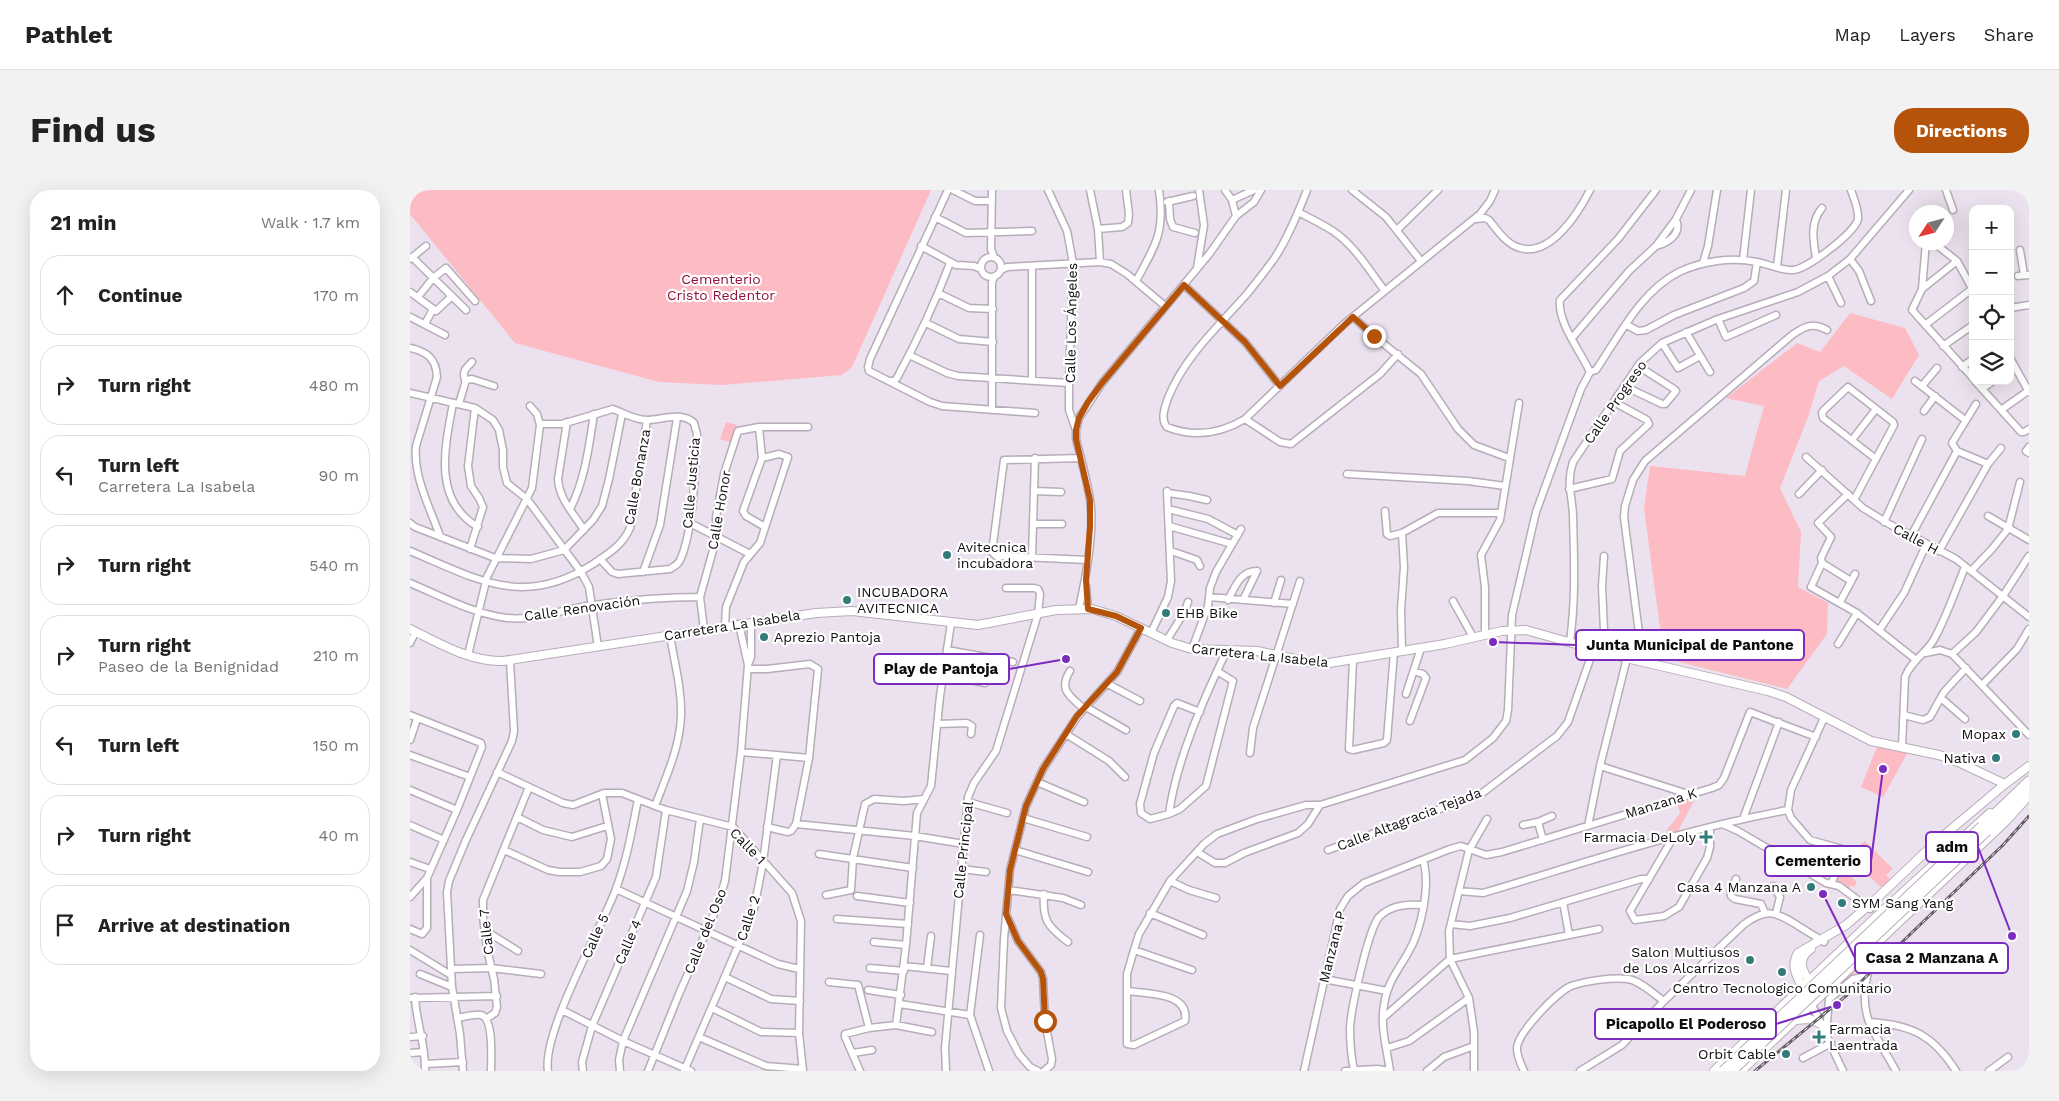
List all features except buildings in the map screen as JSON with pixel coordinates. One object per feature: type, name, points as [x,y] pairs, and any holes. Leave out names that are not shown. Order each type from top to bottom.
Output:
[{"type":"highway","points":[[1732,1071],[1984,828],[2029,780]]},
{"type":"highway","points":[[1723,1071],[1984,828],[2029,791]]},
{"type":"main road","name":"Carretera La Isabela","points":[[410,629],[468,655],[491,661],[510,661],[704,629],[816,613],[852,610],[967,625],[987,624],[1079,608],[1088,609],[1116,616],[1167,640],[1192,649],[1276,654],[1314,663],[1353,660],[1511,630],[1537,632],[1630,659],[1768,690],[1786,697],[1871,741],[1939,755],[1983,774],[2001,786]]},
{"type":"main road","points":[[1869,908],[1936,842],[2001,786],[2029,766]]},
{"type":"main road","points":[[1983,774],[1991,786],[1990,796]]},
{"type":"main road","points":[[1714,1071],[1794,994],[1804,989],[1809,981],[1917,879],[2029,780]]},
{"type":"main road","points":[[1825,998],[1809,981],[1802,969],[1802,957],[1822,941],[1847,928],[2001,786]]},
{"type":"main road","points":[[1741,1071],[1812,1005],[1825,998],[1850,968],[2006,821],[2029,796]]},
{"type":"main road","points":[[1812,1005],[1794,968],[1795,958],[1803,948],[1822,941]]},
{"type":"main road","points":[[1836,955],[1835,960],[1844,970],[1850,968]]},
{"type":"main road","points":[[1804,989],[1825,998]]},
{"type":"main road","points":[[1796,1020],[1810,1019],[1822,1024]]},
{"type":"main road","points":[[1750,1038],[1758,1034],[1764,1037],[1766,1042],[1762,1052]]},
{"type":"street","points":[[948,190],[921,246],[868,367],[869,371],[930,402],[942,406],[1035,413]]},
{"type":"street","points":[[953,190],[975,201],[992,201]]},
{"type":"street","points":[[921,246],[950,263],[963,267],[982,266],[991,257],[992,190]]},
{"type":"street","name":"Calle Los Ángeles","points":[[1048,190],[1067,231],[1074,263],[1069,410],[1076,430],[1090,500],[1086,580]]},
{"type":"street","points":[[1090,190],[1098,229],[1100,262]]},
{"type":"street","points":[[1098,229],[1122,227],[1128,223],[1129,214],[1126,190]]},
{"type":"street","points":[[1136,281],[1157,242],[1160,230],[1159,190]]},
{"type":"street","points":[[1196,269],[1204,225],[1199,190]]},
{"type":"street","points":[[1225,190],[1232,200],[1236,216]]},
{"type":"street","points":[[1232,200],[1254,190]]},
{"type":"street","points":[[1076,430],[1079,418],[1102,383],[1184,285],[1236,216],[1254,202],[1261,190]]},
{"type":"street","points":[[1307,190],[1275,258],[1249,291],[1192,354],[1182,369],[1165,408],[1164,424],[1175,430],[1204,434],[1222,430],[1245,419],[1353,317],[1487,207],[1495,190]]},
{"type":"street","points":[[1352,190],[1378,209],[1421,261]]},
{"type":"street","points":[[1397,230],[1438,190]]},
{"type":"street","points":[[1472,220],[1485,218],[1512,245],[1520,248],[1534,248],[1553,240],[1562,231],[1576,214],[1590,190]]},
{"type":"street","points":[[1590,372],[1559,308],[1560,300],[1618,239],[1656,190]]},
{"type":"street","points":[[1572,338],[1629,271],[1656,246],[1664,244],[1673,237],[1678,228],[1676,220],[1691,190]]},
{"type":"street","points":[[1703,263],[1708,246],[1717,190]]},
{"type":"street","points":[[1743,260],[1751,190]]},
{"type":"street","points":[[1777,267],[1786,190]]},
{"type":"street","points":[[1128,991],[1174,998],[1182,1006],[1186,1014],[1185,1022],[1134,1045],[1127,1044],[1128,974],[1139,934],[1170,881],[1204,844],[1223,831],[1257,819],[1306,805],[1320,806],[1465,760],[1493,738],[1506,721],[1510,700],[1512,615],[1536,512],[1581,389],[1590,372],[1596,370],[1645,299],[1655,289],[1678,273],[1703,263],[1743,260],[1793,270],[1816,258],[1855,227],[1858,214],[1851,190]]},
{"type":"street","name":"Calle Progreso","points":[[1570,641],[1574,584],[1572,513],[1568,478],[1573,462],[1638,366],[1662,343],[1718,319],[1798,292],[1828,276],[1850,259],[1909,190]]},
{"type":"street","points":[[1946,190],[1951,205]]},
{"type":"street","points":[[1160,203],[1193,196]]},
{"type":"street","points":[[1169,201],[1170,219],[1174,227],[1195,232]]},
{"type":"street","points":[[1816,258],[1813,223],[1822,208]]},
{"type":"street","points":[[1298,212],[1342,238],[1359,256],[1385,291]]},
{"type":"street","points":[[935,217],[966,233],[1032,231]]},
{"type":"street","points":[[426,246],[411,258],[466,310]]},
{"type":"street","points":[[1925,250],[1922,289],[1912,310],[1969,374]]},
{"type":"street","points":[[1943,250],[1957,261],[1969,283]]},
{"type":"street","points":[[2020,250],[2024,275]]},
{"type":"street","points":[[991,257],[1003,267]]},
{"type":"street","points":[[1850,259],[1859,271],[1871,301]]},
{"type":"street","points":[[1922,289],[1957,261]]},
{"type":"street","points":[[991,278],[1003,267],[1100,262],[1118,268],[1165,306]]},
{"type":"street","points":[[1627,325],[1638,331],[1646,330],[1674,314],[1744,288],[1754,281],[1757,262]]},
{"type":"street","points":[[889,381],[894,381],[897,378],[926,323],[950,263]]},
{"type":"street","points":[[982,266],[991,278],[993,309],[992,410]]},
{"type":"street","points":[[1032,266],[1032,380]]},
{"type":"street","points":[[418,297],[434,278],[446,268],[475,301]]},
{"type":"street","points":[[1828,276],[1841,303]]},
{"type":"street","points":[[1184,285],[1256,354],[1280,386]]},
{"type":"street","points":[[410,292],[437,311],[452,296]]},
{"type":"street","points":[[938,293],[969,308],[993,309]]},
{"type":"street","points":[[1925,324],[1969,293]]},
{"type":"street","points":[[2014,307],[2029,305]]},
{"type":"street","points":[[426,324],[433,309]]},
{"type":"street","points":[[1718,319],[1726,337],[1776,315]]},
{"type":"street","points":[[410,317],[445,336]]},
{"type":"street","points":[[1353,317],[1421,374],[1458,429],[1474,445],[1509,458]]},
{"type":"street","points":[[926,323],[959,340],[993,342]]},
{"type":"street","points":[[1588,826],[1600,766],[1639,633],[1624,517],[1628,492],[1639,469],[1666,443],[1792,335],[1804,327],[1812,325],[1828,330]]},
{"type":"street","points":[[1944,346],[1969,327]]},
{"type":"street","points":[[1686,332],[1710,372]]},
{"type":"street","points":[[1662,343],[1678,368],[1700,356]]},
{"type":"street","points":[[410,348],[428,355],[436,363],[437,377],[416,446],[415,456],[424,492],[440,536]]},
{"type":"street","points":[[1245,419],[1280,442],[1292,444],[1380,374],[1398,354]]},
{"type":"street","points":[[909,355],[947,373],[1069,383]]},
{"type":"street","points":[[472,362],[465,368],[463,375],[465,380],[456,404],[445,448],[445,477],[452,500],[460,513],[478,527]]},
{"type":"street","points":[[1962,367],[1969,363]]},
{"type":"street","points":[[1624,386],[1662,404],[1665,404],[1674,394],[1676,391],[1674,389],[1638,366]]},
{"type":"street","points":[[1922,386],[1937,368]]},
{"type":"street","points":[[2001,410],[2028,391],[2014,369]]},
{"type":"street","points":[[465,380],[472,379],[494,386]]},
{"type":"street","points":[[1915,381],[1965,420]]},
{"type":"street","points":[[1978,385],[2001,410],[2026,431]]},
{"type":"street","points":[[1982,389],[1988,385]]},
{"type":"street","points":[[1854,500],[1876,459],[1894,425],[1893,422],[1848,387],[1822,413],[1823,418],[1876,459]]},
{"type":"street","points":[[410,393],[475,408],[493,420],[503,450],[504,478],[507,484],[526,499],[590,587],[598,647]]},
{"type":"street","points":[[1924,412],[1935,396]]},
{"type":"street","points":[[1569,488],[1612,479],[1620,450],[1643,431],[1648,424],[1647,420],[1614,402]]},
{"type":"street","points":[[1485,635],[1485,587],[1481,555],[1497,528],[1501,513],[1519,403]]},
{"type":"street","points":[[1976,404],[1952,443],[1957,451],[1988,464]]},
{"type":"street","points":[[468,655],[485,583],[495,558],[532,488],[540,425],[538,414],[530,406]]},
{"type":"street","points":[[470,549],[483,507],[471,486],[468,466],[475,408]]},
{"type":"street","points":[[540,425],[567,422],[613,409],[622,414],[647,420],[668,417],[677,418],[660,525],[643,572]]},
{"type":"street","points":[[1852,440],[1876,409]]},
{"type":"street","points":[[570,509],[577,495],[583,474],[594,414]]},
{"type":"street","points":[[410,523],[495,558],[531,559],[564,550],[584,530],[602,506],[622,414]]},
{"type":"street","name":"Calle Justicia","points":[[600,559],[612,572],[618,574],[670,569],[677,565],[682,558],[690,523],[696,434],[691,420],[677,418]]},
{"type":"street","name":"Calle Bonanza","points":[[410,551],[485,583],[515,588],[566,579],[580,572],[624,541],[630,528],[647,420]]},
{"type":"street","points":[[567,422],[558,479],[560,495],[584,530]]},
{"type":"street","points":[[759,427],[762,458],[743,512],[765,528]]},
{"type":"street","name":"Calle Honor","points":[[704,629],[700,597],[717,536],[716,517],[718,500],[738,431],[759,427],[808,428]]},
{"type":"street","points":[[1884,522],[1922,438]]},
{"type":"street","points":[[2029,447],[2026,451],[2029,454]]},
{"type":"street","points":[[1939,551],[1988,464],[2001,448]]},
{"type":"street","points":[[1911,536],[1957,451]]},
{"type":"street","points":[[725,626],[726,607],[744,562],[760,543],[788,457],[779,454],[762,458]]},
{"type":"street","name":"Calle H","points":[[1806,457],[1862,508],[1968,569],[2029,617]]},
{"type":"street","points":[[1032,557],[1035,458]]},
{"type":"street","points":[[1081,458],[1004,460],[992,552],[996,556],[1088,560]]},
{"type":"street","points":[[1799,494],[1822,470]]},
{"type":"street","points":[[1346,474],[1468,481],[1505,486]]},
{"type":"street","points":[[1925,653],[1936,635],[1968,569],[2008,529],[2020,482]]},
{"type":"street","points":[[1034,491],[1061,492]]},
{"type":"street","points":[[1152,633],[1168,597],[1171,581],[1168,492],[1208,500]]},
{"type":"street","points":[[1848,494],[1818,523],[1831,537],[1811,586],[1813,589],[1840,602],[1880,629],[1915,659]]},
{"type":"street","points":[[1168,509],[1208,519],[1239,532],[1216,572],[1208,606],[1192,649]]},
{"type":"street","points":[[1385,511],[1387,534],[1390,536],[1402,533],[1438,513],[1501,513]]},
{"type":"street","points":[[1988,516],[2029,540]]},
{"type":"street","points":[[690,523],[750,554]]},
{"type":"street","points":[[1033,524],[1062,524]]},
{"type":"street","points":[[1169,526],[1232,544]]},
{"type":"street","points":[[1353,660],[1349,749],[1353,750],[1384,743],[1387,740],[1398,652],[1404,567],[1402,533]]},
{"type":"street","points":[[1880,629],[1904,593],[1926,545]]},
{"type":"street","points":[[1171,551],[1197,560],[1200,566]]},
{"type":"street","points":[[1604,556],[1602,586],[1605,652]]},
{"type":"street","points":[[1952,654],[1976,632],[2003,596],[2029,556]]},
{"type":"street","points":[[1822,563],[1851,581]]},
{"type":"street","points":[[1228,600],[1243,576],[1248,571],[1257,570],[1243,600]]},
{"type":"street","points":[[1840,602],[1855,574]]},
{"type":"street","points":[[1079,608],[1086,580]]},
{"type":"street","points":[[1086,580],[1088,609]]},
{"type":"street","points":[[1274,603],[1282,580]]},
{"type":"street","points":[[1250,752],[1253,728],[1300,581]]},
{"type":"street","name":"Calle Renovación","points":[[410,583],[477,612],[508,618],[527,617],[593,605],[667,597],[700,597]]},
{"type":"street","name":"Calle Principal","points":[[946,1071],[944,1048],[968,802],[974,783],[996,751],[1038,614],[1040,594],[1038,590],[1034,588],[1006,588]]},
{"type":"street","points":[[1209,597],[1293,604]]},
{"type":"street","points":[[1453,601],[1473,638]]},
{"type":"street","points":[[1167,640],[1185,611],[1188,602]]},
{"type":"street","points":[[1838,644],[1857,613]]},
{"type":"street","name":"Calle del Oso","points":[[648,1071],[717,908],[725,881],[733,827],[748,667],[751,657],[751,622]]},
{"type":"street","points":[[896,1025],[902,995],[917,813],[931,786],[943,674],[951,623]]},
{"type":"street","name":"Calle del Oso","points":[[739,624],[748,667]]},
{"type":"street","points":[[1038,1071],[1030,1067],[1019,1054],[1007,1031],[1001,1008],[1000,997],[1010,870],[1026,806],[1043,769],[1085,708],[1117,672],[1141,628]]},
{"type":"street","points":[[1982,685],[2017,649],[2029,629]]},
{"type":"street","points":[[655,806],[676,750],[681,717],[681,698],[670,635]]},
{"type":"street","points":[[1406,694],[1421,648]]},
{"type":"street","name":"Calle Altagracia Tejada","points":[[1328,850],[1481,794],[1545,746],[1557,736],[1568,722],[1594,648]]},
{"type":"street","points":[[947,650],[1013,662]]},
{"type":"street","points":[[1170,814],[1177,779],[1200,712],[1227,650]]},
{"type":"street","points":[[1902,747],[1905,677],[1908,669],[1915,659],[1925,653],[1940,650],[1952,654],[2029,735]]},
{"type":"street","points":[[463,1071],[452,987],[447,892],[449,881],[514,732],[510,661]]},
{"type":"street","points":[[748,667],[767,669],[805,664],[816,666],[818,673],[809,758],[796,824],[788,832],[767,828]]},
{"type":"street","points":[[1904,715],[1927,720],[1941,698],[1966,668]]},
{"type":"street","points":[[1070,671],[1064,684],[1066,692],[1085,708],[1126,730]]},
{"type":"street","points":[[1200,712],[1177,703],[1154,753],[1140,804],[1141,813],[1150,819],[1170,814],[1180,809],[1206,786],[1233,681],[1217,671]]},
{"type":"street","points":[[1410,721],[1426,678],[1423,674],[1414,671]]},
{"type":"street","points":[[943,674],[985,683]]},
{"type":"street","points":[[1108,684],[1140,701]]},
{"type":"street","points":[[1941,698],[1965,719]]},
{"type":"street","name":"Manzana K","points":[[1469,850],[1486,856],[1543,840],[1719,784],[1724,778],[1750,712],[1778,722]]},
{"type":"street","points":[[410,715],[481,743],[482,747],[427,878],[427,928],[422,934],[410,929]]},
{"type":"street","points":[[1824,718],[1791,790],[1788,810],[1792,818],[1810,840],[1845,851],[1831,884]]},
{"type":"street","points":[[410,740],[417,719]]},
{"type":"street","points":[[1743,819],[1778,722],[1816,737]]},
{"type":"street","points":[[937,724],[967,723],[972,726],[971,734]]},
{"type":"street","points":[[1066,734],[1109,761],[1125,777]]},
{"type":"street","points":[[741,752],[809,758]]},
{"type":"street","points":[[410,755],[470,778]]},
{"type":"street","name":"Calle 2","points":[[684,1069],[739,947],[754,908],[763,862],[777,755]]},
{"type":"street","points":[[2001,786],[2029,761]]},
{"type":"street","points":[[1600,766],[1688,794]]},
{"type":"street","name":"Calle 1","points":[[497,772],[563,803],[573,805],[602,794],[622,792],[666,810],[733,827],[792,893],[798,906],[801,921],[799,1033],[803,1070]]},
{"type":"street","points":[[1037,782],[1084,802]]},
{"type":"street","name":"Calle 7","points":[[497,996],[486,949],[483,900],[529,787]]},
{"type":"street","points":[[410,790],[457,810]]},
{"type":"street","points":[[504,850],[548,870],[568,873],[592,870],[601,866],[607,859],[611,838],[607,826],[602,794]]},
{"type":"street","name":"Calle 5","points":[[548,1071],[547,1052],[562,1010],[616,889],[625,864],[638,799]]},
{"type":"street","points":[[826,895],[851,890],[853,858],[863,807],[871,800],[904,801],[924,799]]},
{"type":"street","points":[[968,802],[1007,813]]},
{"type":"street","points":[[1197,852],[1215,863],[1225,863],[1244,853],[1298,832],[1308,824],[1320,806]]},
{"type":"street","name":"Calle 4","points":[[583,1071],[582,1062],[592,1026],[656,877],[666,810]]},
{"type":"street","points":[[1459,890],[1483,892],[1674,836],[1788,810]]},
{"type":"street","points":[[1523,825],[1538,822],[1552,816]]},
{"type":"street","points":[[517,817],[543,830],[572,838],[607,826]]},
{"type":"street","points":[[1023,818],[1088,837]]},
{"type":"street","points":[[620,1071],[620,1054],[623,1041],[687,890],[694,862],[700,819]]},
{"type":"street","points":[[1474,1071],[1474,1046],[1469,998],[1450,959],[1449,949],[1451,924],[1469,850],[1487,819]]},
{"type":"street","points":[[1538,822],[1543,840]]},
{"type":"street","points":[[796,824],[915,836],[964,844]]},
{"type":"street","points":[[1722,824],[1738,831],[1826,883],[1839,886],[1869,908]]},
{"type":"street","points":[[410,825],[444,840]]},
{"type":"street","points":[[1674,836],[1630,911],[1635,920],[1664,916],[1678,907],[1706,858],[1710,847],[1710,827]]},
{"type":"street","name":"Manzana P","points":[[1304,1071],[1337,919],[1348,896],[1364,883],[1423,860],[1461,846],[1469,850]]},
{"type":"street","points":[[1015,850],[1088,872]]},
{"type":"street","points":[[819,854],[913,868]]},
{"type":"street","points":[[1345,1071],[1377,1069],[1390,1071],[1383,1018],[1384,1006],[1391,978],[1408,953],[1418,930],[1427,873],[1423,860]]},
{"type":"street","points":[[410,862],[430,869]]},
{"type":"street","points":[[961,869],[986,872]]},
{"type":"street","points":[[410,896],[427,878]]},
{"type":"street","points":[[1451,924],[1470,926],[1510,918],[1641,878],[1649,879]]},
{"type":"street","points":[[1736,879],[1731,890],[1731,896],[1735,899],[1761,904],[1765,913]]},
{"type":"street","points":[[1170,881],[1189,890],[1216,898]]},
{"type":"street","points":[[1773,886],[1780,897],[1776,913]]},
{"type":"street","points":[[616,889],[778,964],[800,969]]},
{"type":"street","points":[[1009,890],[1044,894],[1063,898],[1081,905]]},
{"type":"street","points":[[1044,894],[1045,920],[1050,927],[1068,942]]},
{"type":"street","points":[[857,896],[910,903]]},
{"type":"street","points":[[1562,902],[1568,935]]},
{"type":"street","points":[[1354,1070],[1351,1056],[1350,1026],[1371,934],[1379,917],[1393,907],[1406,904],[1422,904]]},
{"type":"street","points":[[1150,913],[1204,935]]},
{"type":"street","points":[[1580,1071],[1622,1045],[1664,1001],[1743,925],[1765,913],[1776,913],[1822,941]]},
{"type":"street","points":[[1006,914],[1018,941],[1041,972],[1043,979],[1045,1021],[1052,1059],[1050,1065],[1044,1071]]},
{"type":"street","points":[[837,919],[908,924]]},
{"type":"street","points":[[1383,1018],[1450,959],[1600,929]]},
{"type":"street","points":[[486,931],[518,951]]},
{"type":"street","points":[[980,935],[970,1015],[988,1070]]},
{"type":"street","points":[[927,968],[931,936]]},
{"type":"street","points":[[1883,936],[1872,957],[1867,976],[1866,1008],[1870,1022],[1896,1071]]},
{"type":"street","points":[[874,942],[906,946]]},
{"type":"street","points":[[410,950],[451,972],[491,968],[541,974]]},
{"type":"street","points":[[1134,950],[1192,970]]},
{"type":"street","points":[[870,968],[927,968],[952,971]]},
{"type":"street","points":[[420,974],[452,987]]},
{"type":"street","points":[[1826,1033],[1825,998],[1853,979],[1867,976]]},
{"type":"street","points":[[725,978],[771,999],[800,1001]]},
{"type":"street","points":[[1324,979],[1388,991]]},
{"type":"street","points":[[1524,1071],[1516,1047],[1521,1036],[1561,992],[1572,986],[1607,979],[1628,979],[1638,983],[1664,1001]]},
{"type":"street","points":[[830,982],[858,985],[869,1028]]},
{"type":"street","points":[[868,990],[902,995]]},
{"type":"street","points":[[463,1062],[425,1068],[422,1036],[413,1014],[412,997],[497,996],[495,1013],[486,1019]]},
{"type":"street","points":[[1386,1048],[1409,1041],[1469,998]]},
{"type":"street","points":[[900,1004],[970,1015]]},
{"type":"street","points":[[1812,1005],[1843,1071]]},
{"type":"street","points":[[712,1008],[761,1032],[799,1033]]},
{"type":"street","points":[[562,1010],[623,1041],[691,1071]]},
{"type":"street","points":[[457,1018],[478,1015],[486,1019],[490,1026],[491,1071]]},
{"type":"street","points":[[1870,1022],[1894,1024],[1917,1032],[1931,1041],[1956,1071]]},
{"type":"street","points":[[860,1071],[845,1036],[869,1028],[896,1025],[932,1032]]},
{"type":"street","points":[[410,1037],[422,1036]]},
{"type":"street","points":[[699,1037],[766,1066],[803,1070]]},
{"type":"street","points":[[1803,1058],[1831,1043]]},
{"type":"street","points":[[1427,1071],[1444,1057],[1474,1046]]},
{"type":"street","points":[[853,1054],[872,1050]]},
{"type":"street","points":[[410,1053],[424,1052]]},
{"type":"street","points":[[1989,1071],[2008,1057]]},
{"type":"green space","name":"Cementerio Cristo Redentor","points":[[410,190],[931,190],[852,367],[842,375],[722,385],[659,382],[515,343],[410,214]]},
{"type":"green space","points":[[1850,313],[1905,328],[1919,355],[1892,399],[1844,366],[1819,381],[1808,417],[1780,488],[1801,532],[1798,587],[1828,603],[1827,634],[1787,689],[1664,658],[1644,508],[1650,466],[1745,476],[1764,406],[1726,398],[1797,343],[1820,352]]},
{"type":"green space","points":[[726,422],[737,425],[731,443],[720,439]]},
{"type":"green space","points":[[1877,747],[1908,752],[1883,797],[1861,787]]},
{"type":"green space","points":[[1697,795],[1677,833],[1667,835],[1667,830],[1680,813],[1677,802]]},
{"type":"green space","points":[[1865,841],[1893,869],[1886,875],[1891,880],[1882,888],[1856,864],[1849,875],[1857,882],[1854,887],[1851,885],[1849,889],[1836,879],[1837,872],[1849,850],[1856,849]]},
{"type":"green space","points":[[1869,954],[1864,972],[1855,972],[1827,997],[1824,996]]},
{"type":"railway","points":[[1755,1071],[1847,995],[2003,845],[2029,816]]},
{"type":"place","name":"Avitecnica incubadora","points":[[947,555]]},
{"type":"place","name":"INCUBADORA AVITECNICA","points":[[847,600]]},
{"type":"place","name":"EHB Bike","points":[[1166,613]]},
{"type":"place","name":"Aprezio Pantoja","points":[[764,637]]},
{"type":"place","name":"Junta Municipal de Pantone","points":[[1493,642]]},
{"type":"place","name":"Play de Pantoja","points":[[1066,659]]},
{"type":"place","name":"Mopax","points":[[2016,734]]},
{"type":"place","name":"Nativa","points":[[1996,758]]},
{"type":"place","name":"Cementerio","points":[[1883,769]]},
{"type":"place","name":"Farmacia DeLoly","points":[[1706,837]]},
{"type":"place","name":"Casa 4 Manzana A","points":[[1811,887]]},
{"type":"place","name":"Casa 2 Manzana A","points":[[1823,894]]},
{"type":"place","name":"SYM Sang Yang","points":[[1842,903]]},
{"type":"place","name":"adm","points":[[2012,936]]},
{"type":"place","name":"Salon Multiusos de Los Alcarrizos","points":[[1750,960]]},
{"type":"place","name":"Centro Tecnologico Comunitario","points":[[1782,972]]},
{"type":"place","name":"Picapollo El Poderoso","points":[[1837,1005]]},
{"type":"place","name":"Farmacia Laentrada","points":[[1819,1037]]},
{"type":"place","name":"Orbit Cable","points":[[1786,1054]]},
{"type":"route","points":[[1045,1021],[1041,972],[1018,941],[1006,914],[1010,870],[1026,806],[1043,769],[1077,716],[1117,672],[1141,628],[1116,616],[1088,609],[1086,576],[1091,513],[1090,500],[1076,439],[1079,418],[1102,383],[1184,285],[1245,342],[1280,386],[1353,317],[1374,336]]}]
